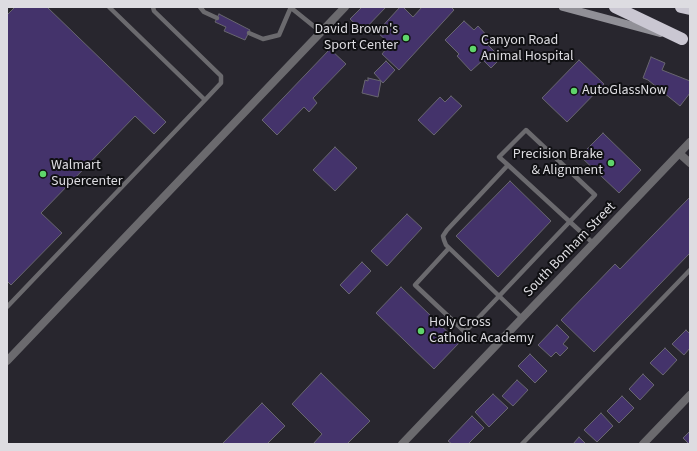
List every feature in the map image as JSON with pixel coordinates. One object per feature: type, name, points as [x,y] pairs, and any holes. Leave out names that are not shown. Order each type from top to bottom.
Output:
[{"type":"highway","points":[[615,7],[686,40]]},
{"type":"highway","points":[[681,7],[690,9]]},
{"type":"main road","points":[[563,7],[686,40]]},
{"type":"street","points":[[7,361],[345,7]]},
{"type":"street","name":"South Bonham Street","points":[[402,444],[690,142]]},
{"type":"street","points":[[680,154],[690,163]]},
{"type":"street","points":[[643,444],[690,395]]},
{"type":"lane","points":[[109,7],[205,100]]},
{"type":"lane","points":[[7,307],[221,83],[221,76],[154,11],[153,7]]},
{"type":"lane","points":[[200,7],[204,12],[217,18]]},
{"type":"lane","points":[[249,33],[263,39],[279,35],[291,7],[322,32]]},
{"type":"lane","points":[[449,248],[415,284],[465,332],[570,221],[595,195],[526,130],[499,157],[570,221],[594,244]]},
{"type":"lane","points":[[508,165],[443,236],[449,248],[522,318]]},
{"type":"lane","points":[[522,444],[690,270]]},
{"type":"building","name":"Walmart Supercenter","points":[[15,7],[47,7],[166,122],[154,134],[135,116],[41,213],[62,233],[11,285],[7,281],[7,15]]},
{"type":"building","points":[[362,7],[386,7],[363,31],[350,19]]},
{"type":"building","name":"David Brown's Sport Center","points":[[400,7],[403,7],[413,17],[422,7],[451,7],[454,10],[399,70],[382,54],[390,44],[377,32]]},
{"type":"building","points":[[219,14],[250,30],[245,40],[224,31],[226,27],[215,22]]},
{"type":"building","name":"Canyon Road Animal Hospital","points":[[464,21],[474,30],[478,26],[491,40],[487,44],[501,58],[491,68],[483,60],[471,71],[457,56],[459,54],[445,40]]},
{"type":"building","points":[[330,49],[346,64],[313,98],[317,103],[309,112],[304,107],[277,135],[262,120]]},
{"type":"building","points":[[651,57],[665,63],[662,70],[690,81],[690,93],[680,106],[648,80],[643,78]]},
{"type":"building","points":[[579,60],[604,84],[567,122],[542,98]]},
{"type":"building","points":[[386,61],[395,70],[383,83],[374,73]]},
{"type":"building","points":[[368,78],[381,81],[378,97],[362,93],[365,80],[368,81]]},
{"type":"building","points":[[451,96],[462,106],[434,135],[418,120],[440,97],[445,102]]},
{"type":"building","name":"Precision Brake & Alignment","points":[[603,133],[641,170],[619,193],[580,156]]},
{"type":"building","points":[[335,147],[357,168],[335,191],[313,170]]},
{"type":"building","points":[[510,181],[551,221],[498,277],[456,236]]},
{"type":"building","points":[[690,197],[690,253],[594,352],[561,320],[615,264],[620,269]]},
{"type":"building","points":[[407,214],[422,228],[387,266],[371,251]]},
{"type":"building","points":[[362,262],[371,271],[349,294],[340,285]]},
{"type":"building","points":[[401,287],[459,343],[434,369],[376,313]]},
{"type":"building","points":[[557,325],[569,337],[563,344],[568,348],[560,356],[556,352],[551,357],[538,345]]},
{"type":"building","points":[[686,330],[690,334],[690,348],[684,355],[672,344]]},
{"type":"building","points":[[665,348],[677,360],[663,375],[650,363]]},
{"type":"building","points":[[530,354],[547,371],[535,383],[518,366]]},
{"type":"building","points":[[321,373],[370,421],[347,444],[313,444],[322,434],[292,404]]},
{"type":"building","points":[[643,374],[654,385],[640,400],[629,389]]},
{"type":"building","points":[[517,380],[528,390],[513,406],[502,396]]},
{"type":"building","points":[[493,394],[508,408],[489,427],[475,412]]},
{"type":"building","points":[[622,396],[634,408],[619,423],[607,411]]},
{"type":"building","points":[[262,403],[285,426],[267,444],[222,444]]},
{"type":"building","points":[[601,413],[613,426],[597,442],[584,430]]},
{"type":"building","points":[[472,416],[484,428],[468,444],[452,444],[448,441]]},
{"type":"building","points":[[690,431],[690,444],[689,444],[683,438]]},
{"type":"building","points":[[579,437],[586,444],[573,444]]},
{"type":"place","name":"David Brown's Sport Center","points":[[406,38]]},
{"type":"place","name":"Canyon Road Animal Hospital","points":[[473,49]]},
{"type":"place","name":"AutoGlassNow","points":[[574,91]]},
{"type":"place","name":"Precision Brake & Alignment","points":[[611,163]]},
{"type":"place","name":"Walmart Supercenter","points":[[43,174]]},
{"type":"place","name":"Holy Cross Catholic Academy","points":[[421,331]]}]
